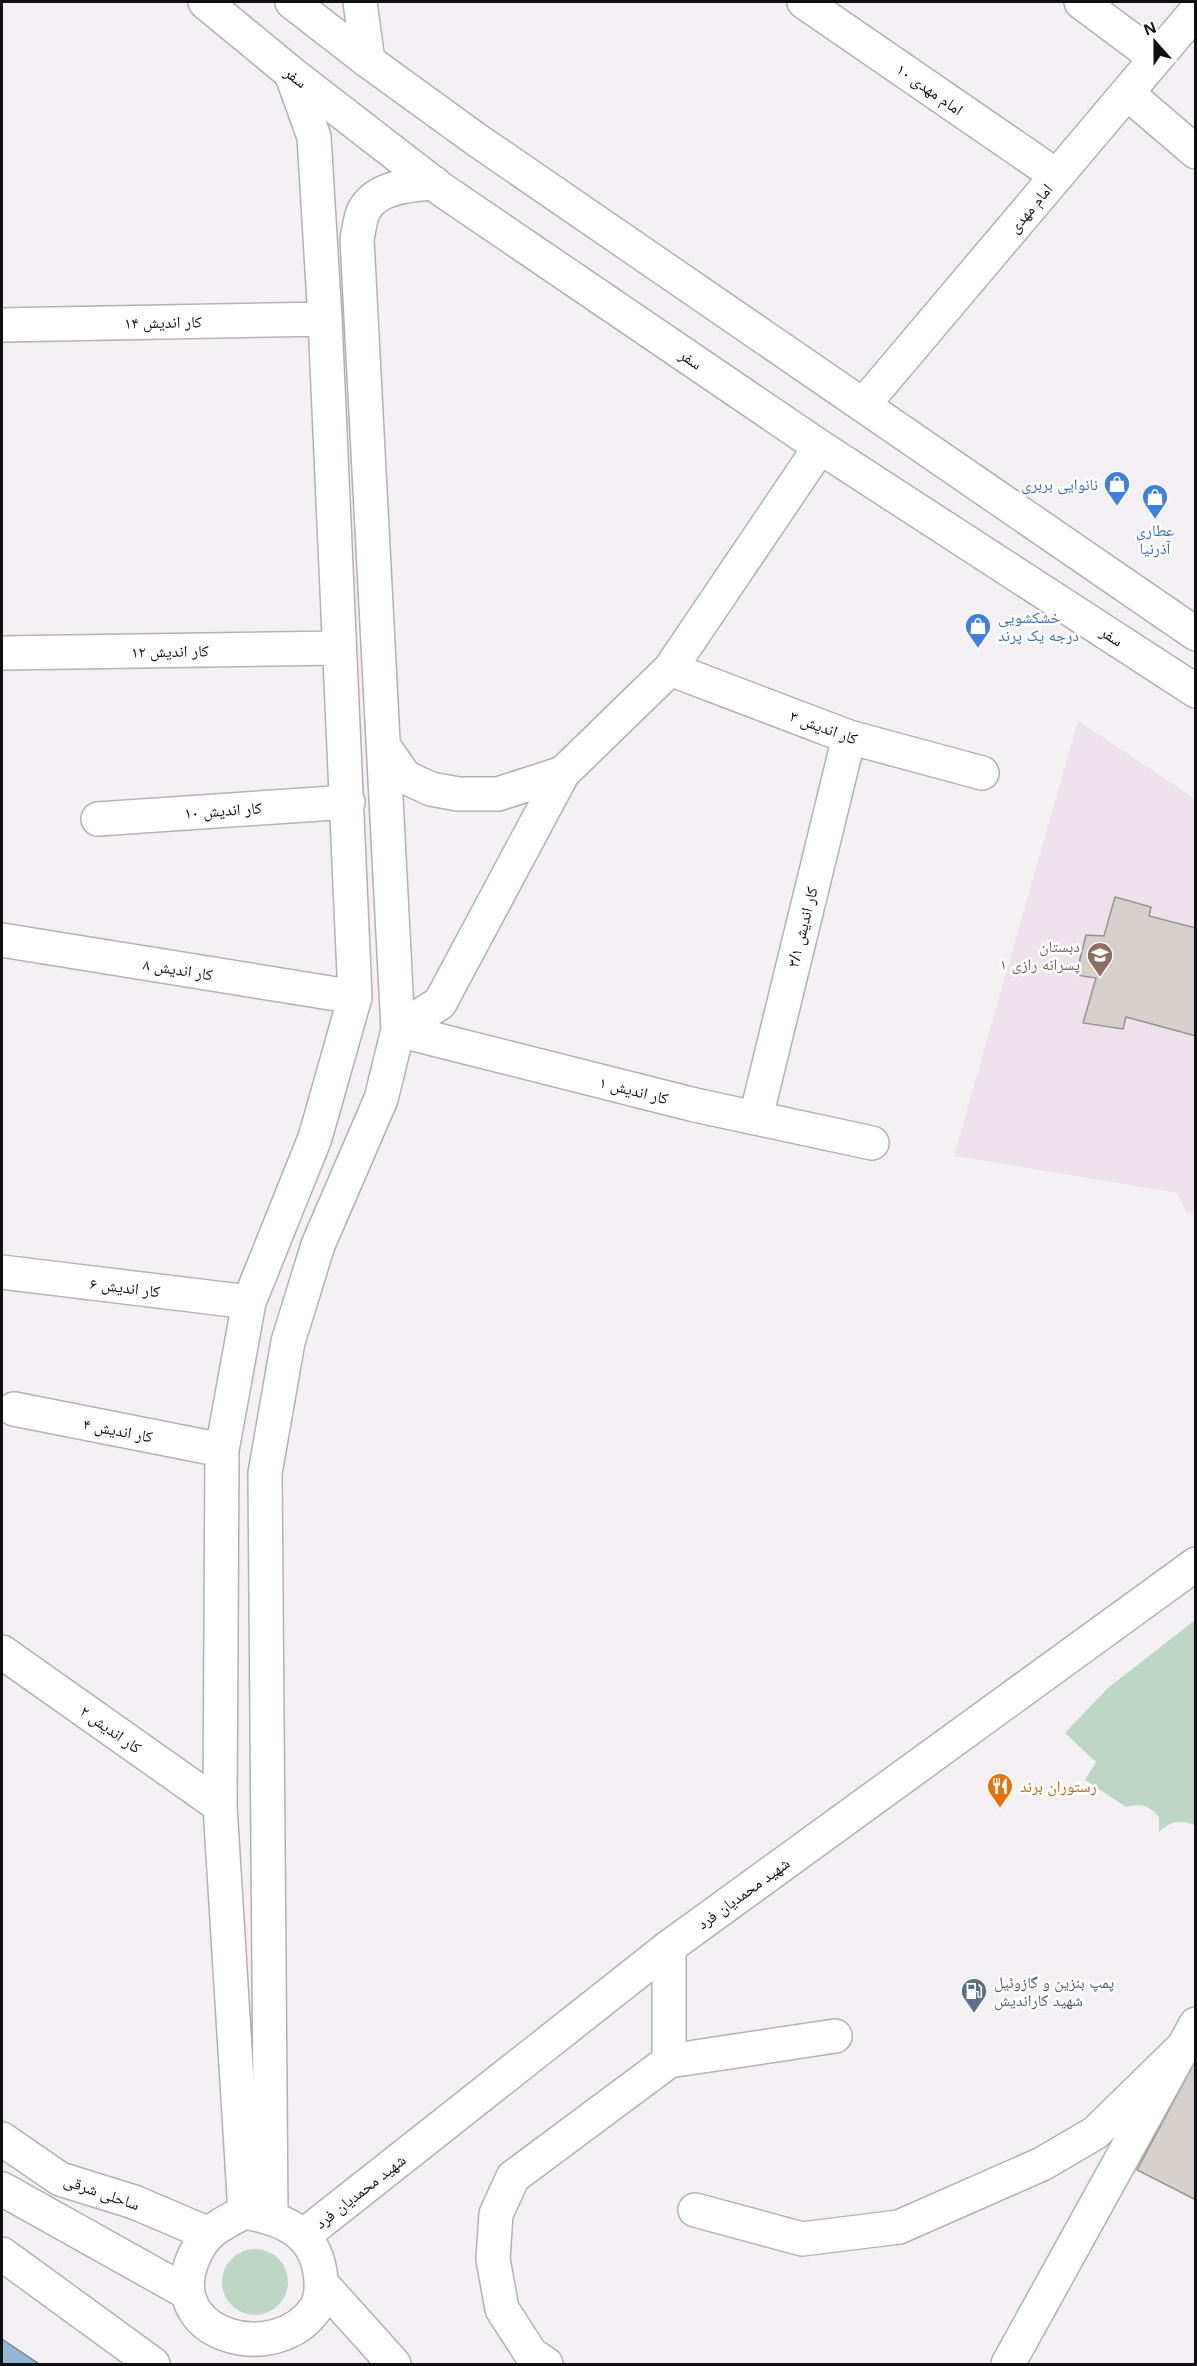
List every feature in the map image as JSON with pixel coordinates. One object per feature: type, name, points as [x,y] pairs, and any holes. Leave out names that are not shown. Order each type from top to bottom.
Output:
[{"type":"street","name":"سفر","points":[[205,2],[291,73],[434,183],[820,447],[1196,691]]},
{"type":"street","points":[[292,2],[368,61],[487,147],[1196,634]]},
{"type":"street","points":[[360,2],[368,61]]},
{"type":"street","name":"۱۰ امام مهدی","points":[[804,2],[1057,176]]},
{"type":"street","points":[[1081,2],[1156,58]]},
{"type":"street","name":"امام مهدی","points":[[864,404],[1196,11]]},
{"type":"street","points":[[258,2215],[220,1806],[222,1450],[249,1302],[315,1138],[356,998],[348,802],[338,648],[325,319],[314,137],[291,73]]},
{"type":"street","points":[[1127,93],[1196,153]]},
{"type":"street","points":[[258,2215],[266,1473],[288,1342],[318,1245],[381,1099],[398,1030],[357,239],[364,210],[379,195],[400,186],[434,183]]},
{"type":"street","name":"۱۴ کار اندیش","points":[[2,325],[325,319]]},
{"type":"street","points":[[398,1030],[440,1003],[563,773],[670,669],[820,447]]},
{"type":"street","name":"۱۲ کار اندیش","points":[[2,653],[338,648]]},
{"type":"street","name":"۳ کار اندیش","points":[[670,669],[849,737],[982,773]]},
{"type":"street","name":"۳/۱ کار اندیش","points":[[756,1117],[849,737]]},
{"type":"street","points":[[383,745],[405,777],[431,789],[458,794],[498,794],[563,773]]},
{"type":"street","name":"۱۰ کار اندیش","points":[[98,819],[348,802]]},
{"type":"street","name":"۸ کار اندیش","points":[[2,940],[356,998]]},
{"type":"street","name":"۱ کار اندیش","points":[[398,1030],[695,1105],[872,1143]]},
{"type":"street","name":"۶ کار اندیش","points":[[2,1272],[249,1302]]},
{"type":"street","name":"۴ کار اندیش","points":[[14,1409],[222,1450]]},
{"type":"street","name":"شهید محمدیان فرد","points":[[303,2236],[669,1947],[1196,1564]]},
{"type":"street","name":"۲ کار اندیش","points":[[2,1652],[220,1806]]},
{"type":"street","points":[[669,1947],[669,2061]]},
{"type":"street","points":[[546,2364],[531,2354],[502,2309],[493,2259],[496,2214],[513,2177],[669,2061],[835,2036]]},
{"type":"street","points":[[696,2210],[802,2239],[899,2226],[1042,2164],[1095,2133],[1191,2041]]},
{"type":"street","points":[[1008,2364],[1191,2041]]},
{"type":"street","name":"ساحلی شرقی","points":[[2,2139],[60,2179],[134,2202],[209,2234]]},
{"type":"street","points":[[2,2189],[188,2293]]},
{"type":"street","points":[[258,2215],[292,2227],[309,2242],[319,2262],[322,2284],[318,2306],[306,2324],[278,2353],[227,2342],[209,2331],[196,2314],[188,2293],[189,2271],[196,2251],[209,2234],[258,2215]]},
{"type":"street","points":[[2,2254],[153,2364]]},
{"type":"street","points":[[322,2284],[394,2364]]},
{"type":"shaded area","name":"دبستان پسرانه رازی ۱","points":[[1078,721],[1195,799],[1195,1214],[1187,1213],[1177,1193],[954,1156]]},
{"type":"green space","points":[[1195,1620],[1195,1825],[1185,1822],[1176,1823],[1159,1832],[1159,1817],[1152,1810],[1140,1805],[1126,1807],[1085,1780],[1096,1762],[1065,1733],[1108,1688]]},
{"type":"green space","points":[[255,2249],[268,2252],[278,2259],[285,2269],[288,2282],[285,2295],[278,2305],[268,2312],[255,2315],[242,2312],[232,2305],[225,2295],[222,2282],[225,2269],[232,2259],[242,2252]]},
{"type":"water","points":[[2,2339],[39,2364],[2,2364]]},
{"type":"building","points":[[1115,897],[1151,907],[1149,916],[1196,928],[1196,1036],[1126,1017],[1123,1029],[1083,1023],[1096,978],[1076,975],[1086,935],[1104,936]]},
{"type":"building","points":[[1196,2059],[1196,2200],[1137,2170]]},
{"type":"place","name":"نانوایی بربری","points":[[1117,507]]},
{"type":"place","name":"عطاری آذرنیا","points":[[1155,520]]},
{"type":"place","name":"خشکشویی درجه یک پرند","points":[[978,649]]},
{"type":"place","name":"دبستان پسرانه رازی ۱","points":[[1100,978]]},
{"type":"place","name":"رستوران برند","points":[[1000,1809]]},
{"type":"place","name":"پمپ بنزین و گازوئیل شهید کاراندیش","points":[[974,2014]]}]
